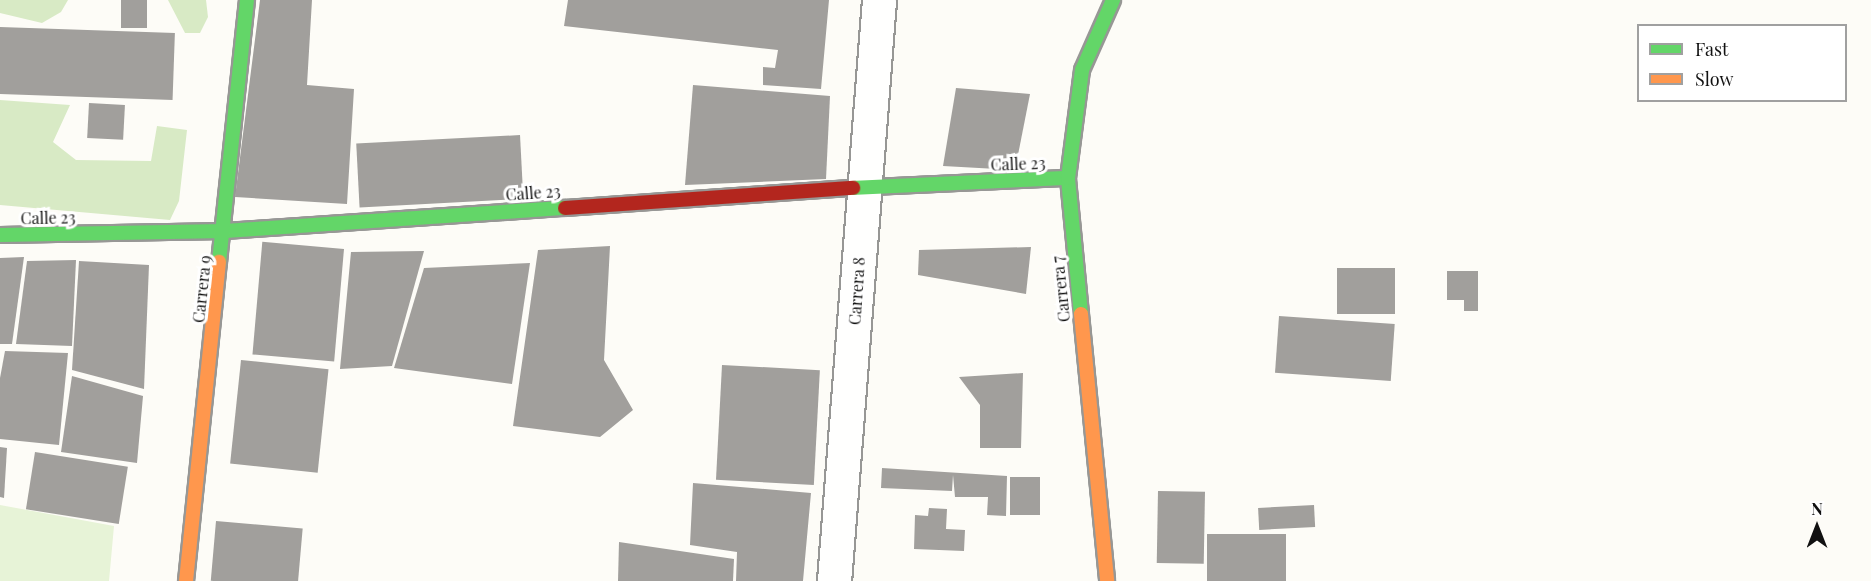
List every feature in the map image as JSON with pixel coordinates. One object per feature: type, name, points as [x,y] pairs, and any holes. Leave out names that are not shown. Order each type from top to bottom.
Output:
[{"type":"street","name":"Carrera 9","points":[[186,581],[225,231],[247,0]]},
{"type":"street","name":"Carrera 8","points":[[834,581],[879,0]]},
{"type":"street","name":"Carrera 7","points":[[1107,581],[1068,178],[1082,70],[1113,0]]},
{"type":"street","name":"Calle 23","points":[[0,236],[225,231],[864,187],[1068,178]]},
{"type":"green space","points":[[0,0],[68,0],[61,12],[42,23],[0,13]]},
{"type":"green space","points":[[168,0],[206,0],[208,17],[200,33],[185,33]]},
{"type":"green space","points":[[0,100],[70,105],[53,142],[76,160],[151,161],[157,126],[187,130],[179,201],[170,220],[0,205]]},
{"type":"green space","points":[[0,505],[114,526],[109,581],[0,581]]},
{"type":"building","points":[[121,0],[147,0],[147,28],[121,28]]},
{"type":"building","points":[[260,0],[312,0],[307,85],[354,89],[347,204],[235,197]]},
{"type":"building","points":[[568,0],[829,0],[821,89],[763,85],[763,67],[775,68],[778,50],[564,26]]},
{"type":"building","points":[[0,27],[175,33],[173,100],[0,94]]},
{"type":"building","points":[[693,85],[830,96],[826,179],[685,185]]},
{"type":"building","points":[[956,88],[1030,94],[1015,170],[943,166]]},
{"type":"building","points":[[89,103],[125,105],[123,140],[87,138]]},
{"type":"building","points":[[520,135],[523,199],[360,207],[356,144]]},
{"type":"building","points":[[262,242],[344,249],[334,362],[252,354]]},
{"type":"building","points":[[610,246],[604,360],[633,410],[600,437],[513,426],[538,250]]},
{"type":"building","points":[[1031,247],[1026,294],[918,275],[919,250]]},
{"type":"building","points":[[424,251],[392,366],[340,369],[351,252]]},
{"type":"building","points":[[24,257],[12,344],[0,344],[0,258]]},
{"type":"building","points":[[76,260],[72,346],[16,344],[27,261]]},
{"type":"building","points":[[79,261],[149,265],[144,389],[72,370]]},
{"type":"building","points":[[530,263],[512,384],[394,368],[424,268]]},
{"type":"building","points":[[1337,268],[1395,268],[1395,314],[1337,314]]},
{"type":"building","points":[[1447,271],[1478,271],[1478,311],[1464,311],[1464,300],[1447,300]]},
{"type":"building","points":[[1279,316],[1395,324],[1391,381],[1275,373]]},
{"type":"building","points":[[5,351],[68,353],[59,445],[0,439],[0,378]]},
{"type":"building","points":[[241,360],[329,369],[318,473],[230,463]]},
{"type":"building","points":[[722,365],[820,370],[814,485],[716,480]]},
{"type":"building","points":[[1023,373],[1021,448],[980,448],[980,405],[959,377]]},
{"type":"building","points":[[72,376],[143,396],[137,463],[61,452]]},
{"type":"building","points":[[0,447],[7,448],[4,498],[0,497]]},
{"type":"building","points":[[35,452],[128,467],[119,524],[26,509]]},
{"type":"building","points":[[882,468],[1007,476],[1006,516],[987,515],[988,497],[955,497],[953,475],[952,491],[881,488]]},
{"type":"building","points":[[1010,477],[1040,477],[1040,515],[1010,515]]},
{"type":"building","points":[[693,483],[811,493],[803,581],[736,581],[737,552],[690,545]]},
{"type":"building","points":[[1158,491],[1205,492],[1204,564],[1157,563]]},
{"type":"building","points":[[1314,505],[1315,527],[1259,530],[1258,508]]},
{"type":"building","points":[[929,508],[947,509],[946,529],[965,530],[964,551],[914,549],[915,515],[928,516]]},
{"type":"building","points":[[216,521],[303,529],[298,581],[211,581]]},
{"type":"building","points":[[1207,534],[1286,534],[1286,581],[1207,581]]},
{"type":"building","points":[[619,542],[734,559],[733,581],[618,581]]},
{"type":"traffic: fast","points":[[219,262],[247,0]]},
{"type":"traffic: fast","points":[[1081,314],[1068,178],[1082,70],[1113,0]]},
{"type":"traffic: fast","points":[[853,188],[1068,178]]},
{"type":"traffic: fast","points":[[0,235],[225,231],[565,208]]},
{"type":"traffic: slow","points":[[186,581],[219,262]]},
{"type":"traffic: slow","points":[[1081,314],[1107,581]]},
{"type":"traffic: jam","points":[[565,208],[853,188]]}]
